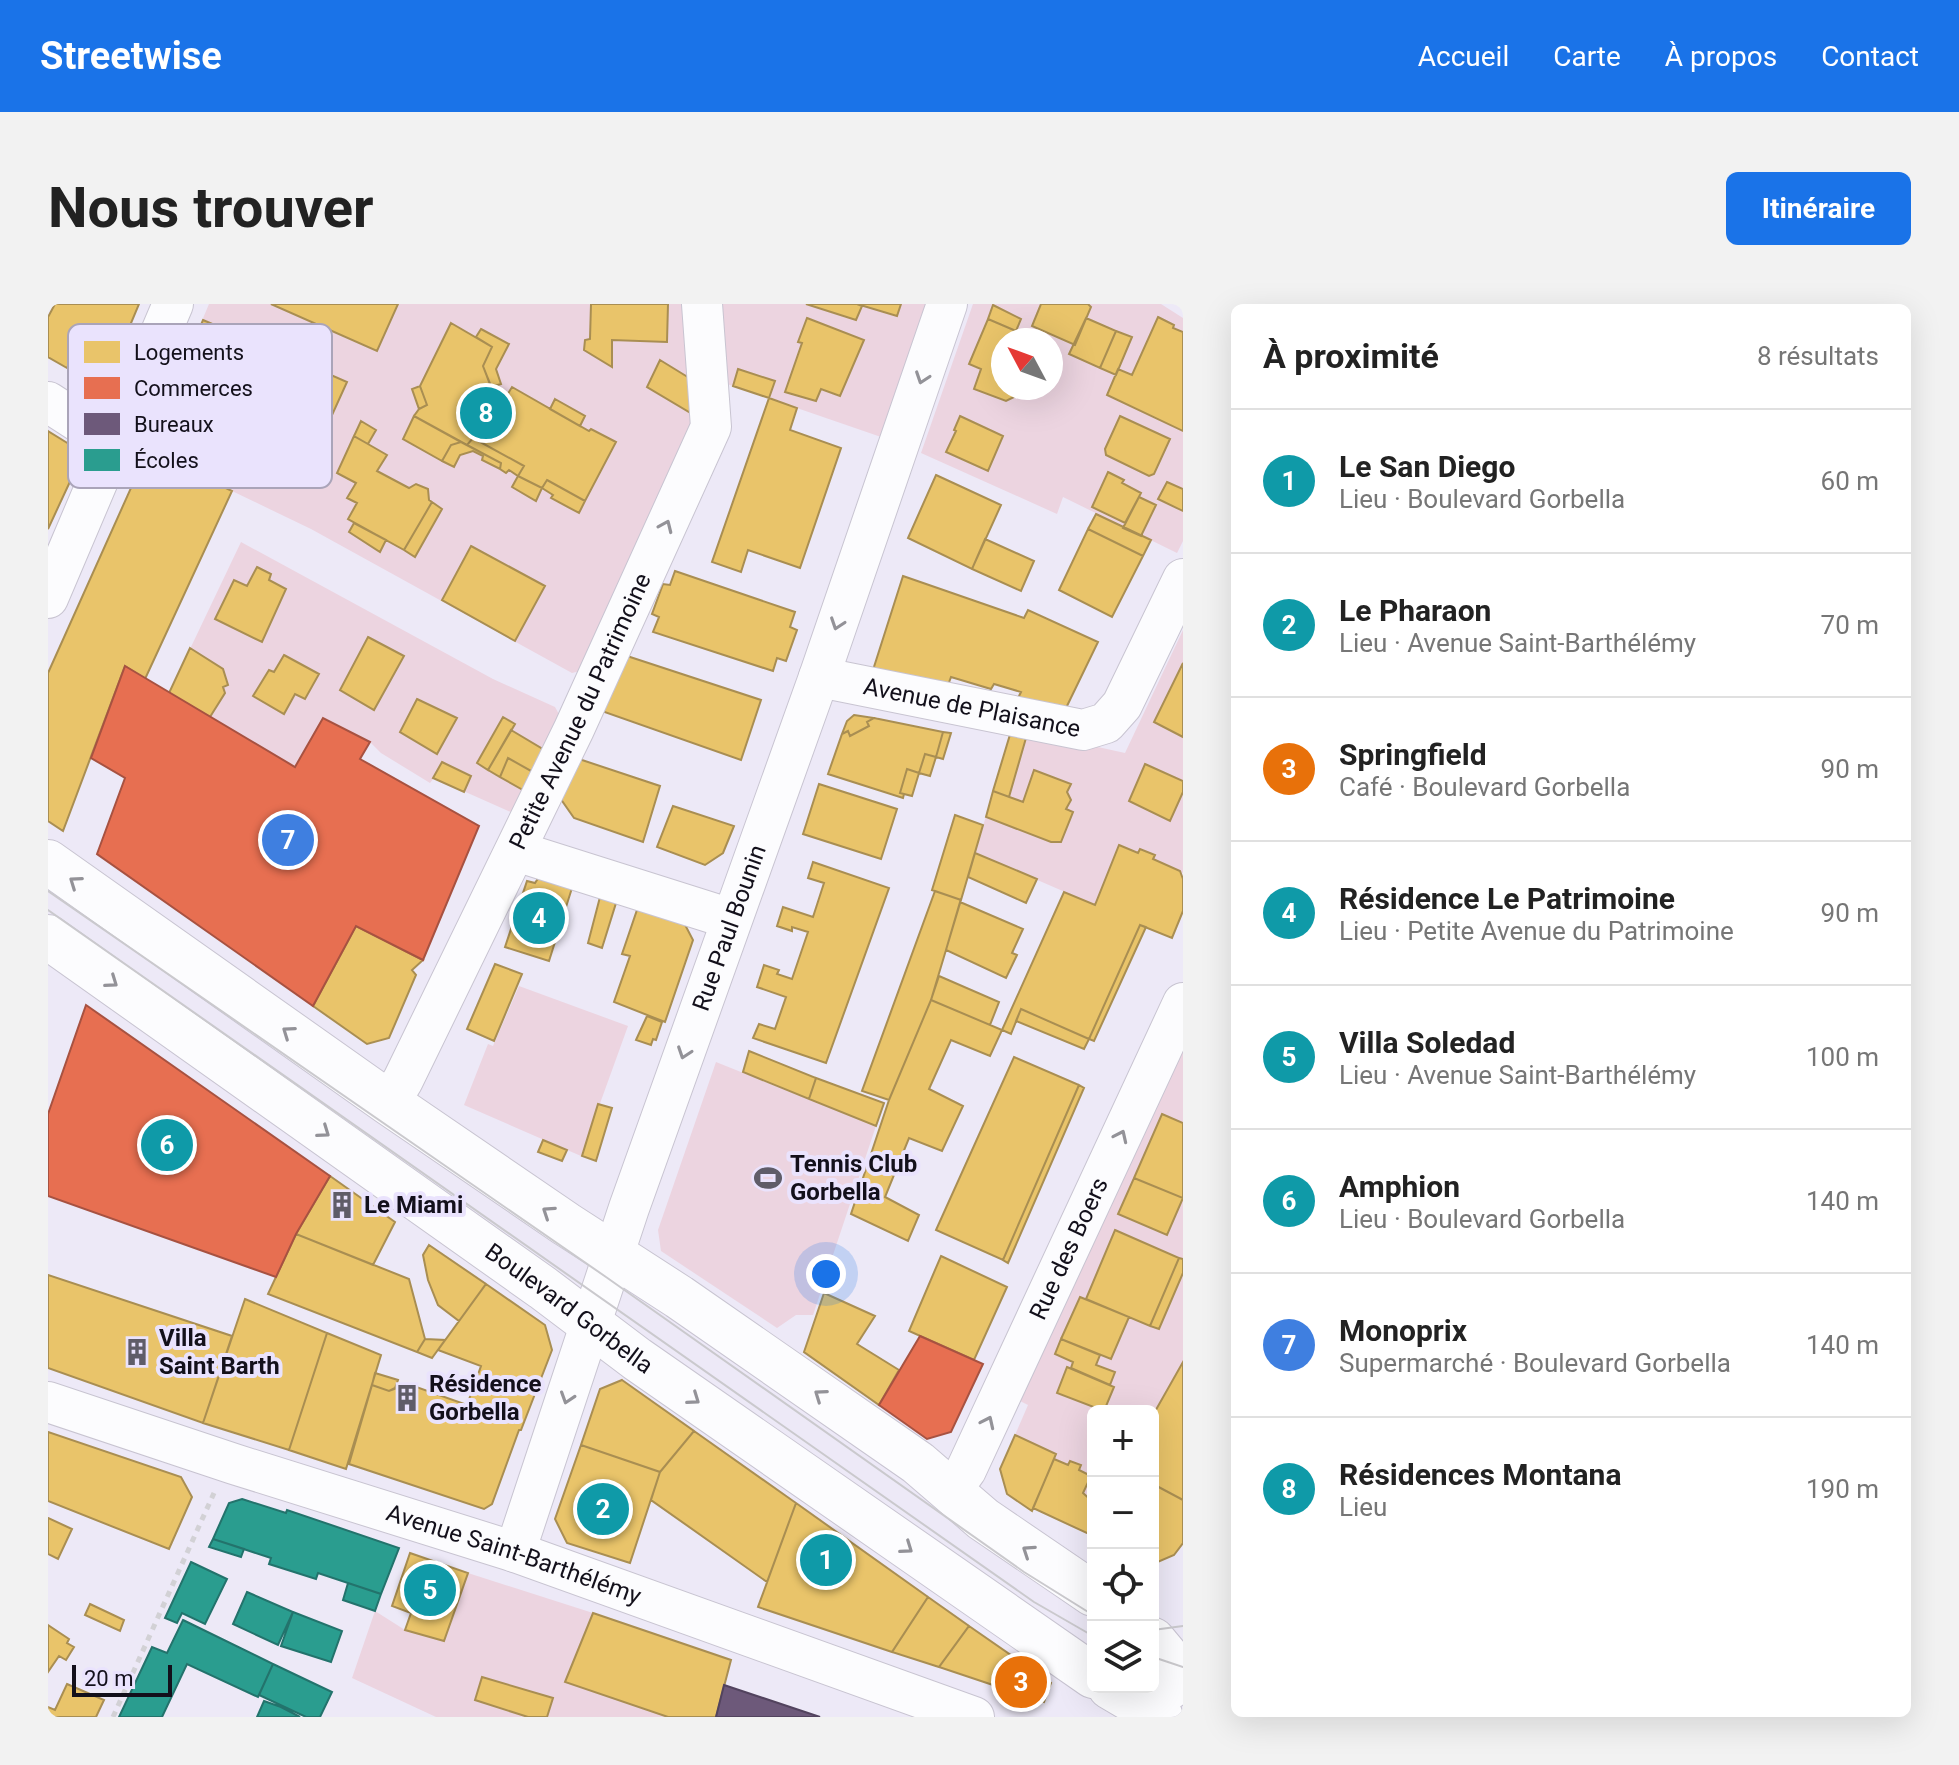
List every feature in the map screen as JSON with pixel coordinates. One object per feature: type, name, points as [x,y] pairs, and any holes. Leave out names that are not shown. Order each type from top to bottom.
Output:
[{"type":"main road","points":[[48,862],[389,1103],[566,1224],[614,1253],[918,1463],[1013,1541],[1087,1590]]},
{"type":"main road","name":"Boulevard Gorbella","points":[[48,937],[774,1456],[1087,1672]]},
{"type":"main road","points":[[1133,1707],[1183,1677],[1159,1647]]},
{"type":"street","points":[[164,324],[173,304]]},
{"type":"street","name":"Petite Avenue du Patrimoine","points":[[389,1103],[516,851],[711,427],[702,304]]},
{"type":"street","name":"Rue Paul Bounin","points":[[515,1552],[614,1253],[819,677],[947,304]]},
{"type":"street","points":[[48,402],[68,415]]},
{"type":"street","points":[[48,598],[94,488]]},
{"type":"street","name":"Avenue de Plaisance","points":[[819,677],[1083,730],[1106,723],[1122,705],[1183,579]]},
{"type":"street","points":[[516,851],[731,919]]},
{"type":"street","name":"Rue des Boers","points":[[951,1491],[966,1470],[1183,1003]]},
{"type":"street","name":"Avenue Saint-Barthélémy","points":[[48,1402],[515,1552],[974,1717]]},
{"type":"path","points":[[113,1717],[216,1490]]},
{"type":"shaded area","points":[[209,304],[271,304],[316,324],[201,324]]},
{"type":"shaded area","points":[[398,304],[688,304],[699,418],[584,670],[572,673],[311,529],[230,488],[332,488],[332,331],[376,351]]},
{"type":"shaded area","points":[[714,304],[932,304],[884,438],[721,382]]},
{"type":"shaded area","points":[[973,304],[1161,304],[1183,318],[1183,541],[1177,553],[1063,497],[1057,514],[921,453]]},
{"type":"shaded area","points":[[241,542],[493,679],[555,707],[560,716],[513,813],[434,778],[430,783],[381,753],[370,742],[324,718],[295,767],[169,693]]},
{"type":"shaded area","points":[[1183,630],[1183,873],[1119,846],[1095,905],[975,853],[1012,728],[1125,753]]},
{"type":"shaded area","points":[[519,986],[628,1026],[581,1156],[464,1105],[488,1044],[493,1046]]},
{"type":"shaded area","points":[[1183,1029],[1183,1363],[1159,1408],[1159,1405],[1087,1405],[1087,1497],[1015,1435],[1028,1405],[1020,1401]]},
{"type":"shaded area","name":"Tennis Club Gorbella","points":[[716,1062],[876,1126],[813,1315],[796,1315],[777,1328],[661,1251],[658,1230]]},
{"type":"shaded area","points":[[468,1573],[593,1613],[565,1682],[668,1717],[436,1717],[352,1678],[375,1611],[405,1630],[444,1641]]},
{"type":"building: Logements","points":[[55,304],[139,304],[131,324],[68,324],[67,368],[48,357],[48,317]]},
{"type":"building: Logements","points":[[271,304],[398,304],[377,351],[332,331],[332,324],[316,324]]},
{"type":"building: Logements","points":[[591,304],[668,304],[667,342],[612,340],[612,367],[584,350],[585,340],[590,339]]},
{"type":"building: Logements","points":[[806,304],[857,304],[862,306],[856,320]]},
{"type":"building: Logements","points":[[857,304],[901,304],[897,316]]},
{"type":"building: Logements","points":[[1041,304],[1088,304],[1091,307],[1075,345],[1063,340],[1063,328],[1032,326]]},
{"type":"building: Logements","points":[[993,305],[1021,319],[1017,328],[1009,328],[988,319]]},
{"type":"building: Logements","points":[[1158,317],[1183,332],[1183,431],[1107,395],[1118,369],[1132,375]]},
{"type":"building: Logements","points":[[807,318],[864,340],[840,396],[821,389],[816,401],[785,392]]},
{"type":"building: Logements","points":[[1086,318],[1116,331],[1100,368],[1069,354]]},
{"type":"building: Logements","points":[[988,319],[1009,328],[991,328],[991,395],[974,389],[981,369],[969,364]]},
{"type":"building: Logements","points":[[451,323],[492,347],[483,366],[493,391],[506,397],[512,387],[589,431],[591,429],[616,442],[585,501],[547,480],[542,488],[518,476],[524,466],[473,438],[467,445],[414,416],[427,405],[420,386]]},
{"type":"building: Logements","points":[[481,329],[509,344],[496,369],[501,384],[491,387],[483,366],[492,347],[476,337]]},
{"type":"building: Logements","points":[[1116,331],[1132,337],[1116,375],[1100,368]]},
{"type":"building: Logements","points":[[660,360],[699,384],[699,418],[647,387]]},
{"type":"building: Logements","points":[[738,369],[775,381],[769,398],[733,386]]},
{"type":"building: Logements","points":[[332,375],[347,382],[332,415]]},
{"type":"building: Logements","points":[[420,386],[427,405],[419,409],[412,389]]},
{"type":"building: Logements","points":[[769,398],[797,408],[790,430],[841,448],[800,568],[748,550],[741,572],[712,562]]},
{"type":"building: Logements","points":[[555,399],[585,416],[580,426],[550,409]]},
{"type":"building: Logements","points":[[414,416],[461,442],[451,445],[442,461],[403,439]]},
{"type":"building: Logements","points":[[960,416],[1003,436],[988,471],[946,452]]},
{"type":"building: Logements","points":[[1120,416],[1170,439],[1154,474],[1149,476],[1106,455],[1105,449]]},
{"type":"building: Logements","points":[[361,421],[376,430],[368,444],[354,436]]},
{"type":"building: Logements","points":[[48,431],[68,443],[68,486],[48,529]]},
{"type":"building: Logements","points":[[354,436],[387,455],[377,471],[409,488],[416,484],[428,489],[432,502],[404,550],[348,519],[357,503],[347,498],[356,483],[337,473]]},
{"type":"building: Logements","points":[[473,438],[524,466],[518,476],[509,470],[506,473],[500,469],[501,463],[467,445]]},
{"type":"building: Logements","points":[[461,442],[501,463],[500,469],[482,460],[483,456],[473,451],[460,455],[454,467],[442,461],[451,445]]},
{"type":"building: Logements","points":[[1108,472],[1141,493],[1125,523],[1092,507]]},
{"type":"building: Logements","points":[[936,475],[1001,505],[972,569],[908,538]]},
{"type":"building: Logements","points":[[518,476],[542,488],[536,501],[512,487]]},
{"type":"building: Logements","points":[[547,480],[585,501],[579,513],[551,498],[553,495],[542,488]]},
{"type":"building: Logements","points":[[1167,482],[1183,489],[1183,511],[1158,499]]},
{"type":"building: Logements","points":[[131,488],[226,488],[232,491],[145,679],[125,666],[63,831],[48,821],[48,673]]},
{"type":"building: Logements","points":[[1139,497],[1156,505],[1141,536],[1123,528]]},
{"type":"building: Logements","points":[[432,502],[442,509],[415,557],[404,550]]},
{"type":"building: Logements","points":[[1096,514],[1151,540],[1143,556],[1088,529]]},
{"type":"building: Logements","points":[[354,523],[386,540],[380,552],[349,532]]},
{"type":"building: Logements","points":[[1088,529],[1143,556],[1112,617],[1059,590]]},
{"type":"building: Logements","points":[[985,539],[1034,561],[1021,591],[972,569]]},
{"type":"building: Logements","points":[[471,546],[545,586],[515,641],[442,600]]},
{"type":"building: Logements","points":[[257,567],[271,574],[269,580],[286,589],[262,642],[215,619],[234,580],[247,586]]},
{"type":"building: Logements","points":[[675,571],[795,612],[790,627],[797,630],[786,661],[777,658],[773,671],[653,632],[659,617],[652,614],[663,584],[670,585]]},
{"type":"building: Logements","points":[[903,576],[1024,618],[1028,610],[1098,642],[1066,708],[1018,698],[1021,692],[994,684],[991,689],[951,677],[948,685],[873,670]]},
{"type":"building: Logements","points":[[368,637],[404,656],[374,710],[340,690]]},
{"type":"building: Logements","points":[[190,648],[223,669],[228,685],[223,687],[225,693],[210,717],[169,693]]},
{"type":"building: Logements","points":[[284,655],[319,674],[305,699],[295,694],[284,714],[253,696],[269,670],[274,672]]},
{"type":"building: Logements","points":[[624,655],[761,700],[741,760],[596,709]]},
{"type":"building: Logements","points":[[1183,663],[1183,737],[1154,722]]},
{"type":"building: Logements","points":[[417,699],[457,718],[437,754],[400,732]]},
{"type":"building: Logements","points":[[854,715],[874,718],[867,722],[869,726],[850,736],[848,731],[842,734],[847,721]]},
{"type":"building: Logements","points":[[503,717],[515,724],[488,770],[477,763]]},
{"type":"building: Logements","points":[[874,718],[943,732],[936,757],[925,754],[919,773],[907,769],[900,793],[904,794],[903,798],[828,774],[842,734],[848,731],[850,736],[869,726],[867,722]]},
{"type":"building: Logements","points":[[1012,728],[1028,731],[1009,797],[993,791]]},
{"type":"building: Logements","points":[[511,730],[551,754],[540,776],[508,758],[500,777],[488,770]]},
{"type":"building: Logements","points":[[943,732],[951,733],[943,759],[936,757]]},
{"type":"building: Logements","points":[[925,754],[936,757],[930,776],[919,773]]},
{"type":"building: Logements","points":[[573,757],[660,786],[643,842],[574,818],[558,795]]},
{"type":"building: Logements","points":[[508,758],[540,776],[530,794],[500,777]]},
{"type":"building: Logements","points":[[442,762],[471,776],[464,792],[433,778]]},
{"type":"building: Logements","points":[[1145,764],[1183,781],[1183,792],[1170,821],[1129,801]]},
{"type":"building: Logements","points":[[907,769],[919,773],[912,796],[900,793]]},
{"type":"building: Logements","points":[[1034,770],[1071,784],[1067,792],[1071,800],[1066,809],[1073,812],[1061,842],[1051,842],[986,817],[993,791],[1023,802]]},
{"type":"building: Logements","points":[[819,784],[897,809],[881,859],[803,834]]},
{"type":"building: Logements","points":[[673,806],[734,826],[723,853],[705,865],[657,847]]},
{"type":"building: Logements","points":[[955,815],[983,825],[961,900],[932,890]]},
{"type":"building: Logements","points":[[1119,845],[1138,853],[1140,849],[1155,855],[1153,859],[1180,871],[1183,911],[1172,938],[1140,925],[1089,1039],[1021,1009],[1011,1034],[1002,1030],[1064,892],[1095,905]]},
{"type":"building: Logements","points":[[975,853],[1037,879],[1026,903],[968,877]]},
{"type":"building: Logements","points":[[813,862],[889,888],[826,1063],[753,1038],[759,1024],[775,1029],[786,997],[757,987],[764,965],[792,979],[808,932],[777,926],[783,907],[813,917],[824,883],[808,878]]},
{"type":"building: Logements","points":[[539,877],[572,888],[549,961],[505,947],[527,881],[535,883]]},
{"type":"building: Logements","points":[[935,891],[961,900],[931,1000],[889,1100],[862,1091]]},
{"type":"building: Logements","points":[[600,897],[616,903],[602,948],[588,943]]},
{"type":"building: Logements","points":[[960,902],[1023,929],[1012,953],[1017,955],[1006,978],[946,950]]},
{"type":"building: Logements","points":[[637,910],[682,919],[693,940],[665,1022],[614,1002],[630,956],[622,954]]},
{"type":"building: Logements","points":[[1140,925],[1146,927],[1094,1041],[1089,1039]]},
{"type":"building: Logements","points":[[356,926],[423,960],[412,970],[416,975],[389,1038],[367,1044],[313,1006]]},
{"type":"building: Logements","points":[[495,964],[522,974],[494,1041],[467,1029]]},
{"type":"building: Logements","points":[[939,976],[999,1002],[990,1025],[931,1000]]},
{"type":"building: Logements","points":[[931,1000],[1002,1030],[990,1056],[951,1040],[929,1089],[963,1106],[942,1151],[909,1138],[885,1197],[919,1215],[908,1241],[851,1214],[889,1100]]},
{"type":"building: Logements","points":[[1021,1009],[1089,1039],[1084,1049],[1016,1021]]},
{"type":"building: Logements","points":[[647,1016],[662,1022],[651,1045],[636,1040]]},
{"type":"building: Logements","points":[[749,1051],[816,1078],[809,1099],[743,1072]]},
{"type":"building: Logements","points":[[1014,1057],[1079,1085],[1003,1260],[936,1230]]},
{"type":"building: Logements","points":[[816,1078],[884,1103],[876,1126],[809,1099]]},
{"type":"building: Logements","points":[[1079,1085],[1084,1088],[1008,1263],[1003,1260]]},
{"type":"building: Logements","points":[[598,1104],[612,1108],[596,1161],[582,1156]]},
{"type":"building: Logements","points":[[1162,1114],[1183,1123],[1183,1198],[1134,1178]]},
{"type":"building: Logements","points":[[543,1140],[567,1150],[562,1161],[538,1152]]},
{"type":"building: Logements","name":"Le Miami","points":[[330,1176],[395,1222],[373,1265],[296,1234]]},
{"type":"building: Logements","points":[[1134,1178],[1183,1198],[1167,1235],[1118,1214]]},
{"type":"building: Logements","points":[[1115,1230],[1179,1258],[1150,1326],[1086,1299]]},
{"type":"building: Logements","points":[[296,1234],[409,1279],[425,1339],[417,1352],[268,1294]]},
{"type":"building: Logements","points":[[429,1245],[486,1284],[459,1321],[438,1305],[428,1280],[423,1255]]},
{"type":"building: Logements","points":[[941,1256],[1007,1287],[974,1360],[909,1331]]},
{"type":"building: Logements","points":[[1179,1258],[1183,1259],[1183,1273],[1159,1329],[1150,1326]]},
{"type":"building: Logements","name":"Villa Saint Barth","points":[[48,1275],[232,1336],[203,1423],[48,1368]]},
{"type":"building: Logements","name":"Résidence Gorbella","points":[[486,1284],[545,1325],[552,1350],[492,1504],[484,1509],[349,1464],[372,1385],[389,1391],[408,1384],[467,1405],[481,1366],[438,1350]]},
{"type":"building: Logements","points":[[824,1293],[875,1316],[857,1344],[899,1370],[879,1405],[804,1352]]},
{"type":"building: Logements","points":[[1080,1297],[1129,1317],[1111,1359],[1061,1339]]},
{"type":"building: Logements","points":[[245,1299],[327,1333],[289,1450],[203,1423]]},
{"type":"building: Logements","points":[[327,1333],[381,1355],[346,1469],[289,1450]]},
{"type":"building: Logements","points":[[425,1339],[445,1340],[432,1358],[417,1352]]},
{"type":"building: Logements","points":[[1061,1339],[1100,1355],[1096,1365],[1115,1372],[1110,1385],[1071,1368],[1073,1362],[1055,1354]]},
{"type":"building: Logements","points":[[1183,1362],[1183,1500],[1159,1487],[1159,1405]]},
{"type":"building: Logements","points":[[1067,1367],[1114,1387],[1106,1405],[1088,1405],[1057,1393]]},
{"type":"building: Logements","points":[[375,1373],[398,1380],[395,1388],[389,1391],[372,1385]]},
{"type":"building: Logements","points":[[622,1380],[694,1431],[660,1472],[581,1445],[600,1389]]},
{"type":"building: Logements","points":[[694,1431],[796,1503],[767,1582],[651,1500],[660,1472]]},
{"type":"building: Logements","points":[[48,1432],[181,1477],[192,1497],[169,1549],[48,1501]]},
{"type":"building: Logements","points":[[1015,1435],[1056,1454],[1032,1511],[1007,1494],[1000,1469]]},
{"type":"building: Logements","points":[[581,1445],[660,1472],[630,1563],[567,1543],[555,1519]]},
{"type":"building: Logements","points":[[1054,1459],[1068,1465],[1070,1461],[1081,1465],[1079,1470],[1087,1474],[1083,1493],[1087,1497],[1087,1533],[1033,1508]]},
{"type":"building: Logements","points":[[1159,1487],[1183,1500],[1183,1543],[1174,1555],[1159,1561]]},
{"type":"building: Logements","points":[[796,1503],[928,1597],[892,1652],[758,1607]]},
{"type":"building: Logements","points":[[48,1518],[72,1529],[58,1559],[48,1554]]},
{"type":"building: Logements","points":[[410,1553],[468,1573],[444,1641],[405,1630],[411,1613],[392,1606]]},
{"type":"building: Logements","points":[[928,1597],[969,1626],[939,1667],[892,1652]]},
{"type":"building: Logements","points":[[90,1604],[124,1620],[120,1631],[85,1615]]},
{"type":"building: Logements","points":[[593,1613],[731,1660],[716,1717],[668,1717],[565,1682]]},
{"type":"building: Logements","points":[[48,1625],[69,1639],[67,1643],[74,1647],[66,1660],[59,1656],[48,1672]]},
{"type":"building: Logements","points":[[969,1626],[1051,1683],[1044,1702],[939,1667]]},
{"type":"building: Logements","points":[[482,1677],[553,1698],[547,1717],[528,1717],[475,1700]]},
{"type":"building: Logements","points":[[67,1684],[104,1700],[96,1717],[48,1717],[48,1707],[55,1710]]},
{"type":"building: Commerces","points":[[125,666],[295,767],[323,718],[370,742],[360,759],[479,826],[423,960],[356,926],[313,1006],[97,854],[125,778],[91,758]]},
{"type":"building: Commerces","points":[[86,1005],[330,1176],[296,1234],[276,1277],[48,1196],[48,1114]]},
{"type":"building: Commerces","points":[[920,1336],[983,1364],[951,1432],[927,1439],[879,1405]]},
{"type":"building: Bureaux","points":[[724,1685],[820,1717],[716,1717]]},
{"type":"building: Écoles","points":[[242,1499],[286,1513],[287,1510],[399,1548],[381,1594],[318,1573],[316,1579],[269,1564],[271,1558],[213,1539],[229,1503]]},
{"type":"building: Écoles","points":[[213,1539],[244,1549],[241,1557],[209,1547]]},
{"type":"building: Écoles","points":[[191,1562],[227,1579],[205,1624],[182,1613],[177,1623],[165,1618]]},
{"type":"building: Écoles","points":[[348,1583],[381,1594],[375,1611],[343,1600]]},
{"type":"building: Écoles","points":[[247,1592],[293,1612],[278,1645],[233,1624]]},
{"type":"building: Écoles","points":[[293,1612],[342,1631],[331,1662],[281,1646]]},
{"type":"building: Écoles","points":[[183,1620],[273,1664],[258,1697],[187,1664],[162,1717],[119,1717],[152,1647],[167,1653]]},
{"type":"building: Écoles","points":[[273,1664],[332,1692],[320,1717],[306,1717],[259,1695]]},
{"type":"building: Écoles","points":[[264,1701],[281,1707],[300,1717],[257,1717]]},
{"type":"tram line","points":[[48,891],[606,1277],[1024,1572],[1087,1611]]},
{"type":"tram line","points":[[48,910],[1034,1602],[1087,1633]]},
{"type":"tram line","points":[[1159,1629],[1183,1626]]},
{"type":"tram line","points":[[1159,1659],[1183,1667]]},
{"type":"place","name":"Résidences Montana","points":[[486,413]]},
{"type":"place","name":"Monoprix","points":[[288,840]]},
{"type":"place","name":"Résidence Le Patrimoine","points":[[539,918]]},
{"type":"place","name":"Amphion","points":[[167,1145]]},
{"type":"place","name":"Tennis Club Gorbella","points":[[768,1178]]},
{"type":"place","name":"Le Miami","points":[[342,1205]]},
{"type":"place","name":"Villa Saint Barth","points":[[137,1352]]},
{"type":"place","name":"Résidence Gorbella","points":[[407,1398]]},
{"type":"place","name":"Le Pharaon","points":[[603,1509]]},
{"type":"place","name":"Le San Diego","points":[[826,1560]]},
{"type":"place","name":"Villa Soledad","points":[[430,1590]]},
{"type":"place","name":"Springfield","points":[[1021,1682]]}]
